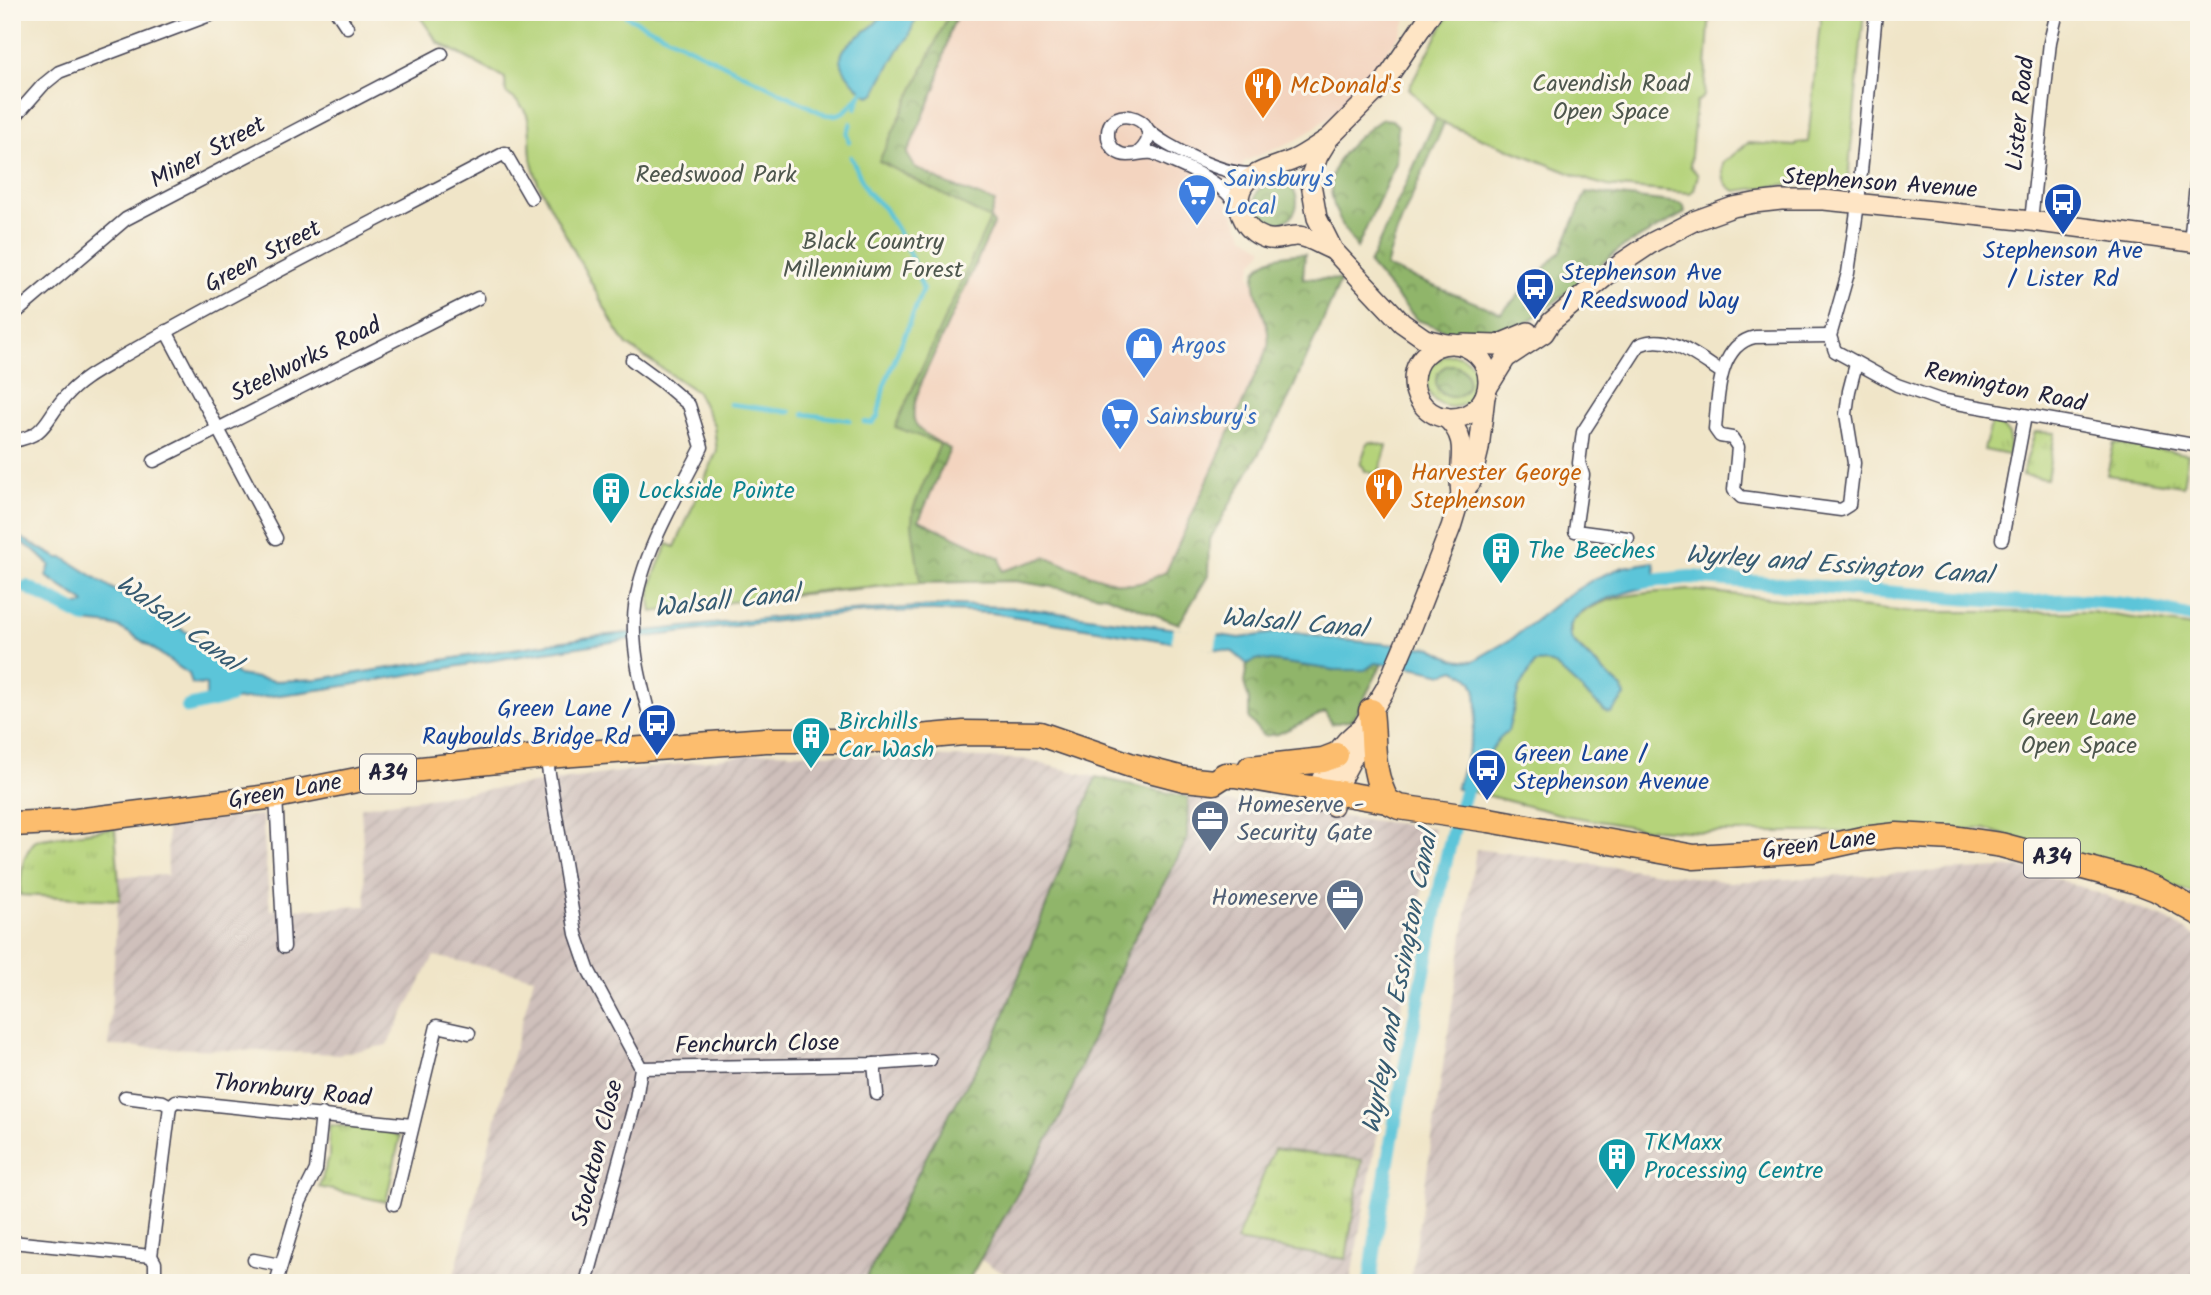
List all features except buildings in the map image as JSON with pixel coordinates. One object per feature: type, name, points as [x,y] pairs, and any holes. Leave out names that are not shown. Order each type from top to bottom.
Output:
[{"type":"highway","points":[[1367,719],[1374,733],[1373,762],[1382,791],[1393,804]]},
{"type":"highway","name":"Green Lane","points":[[12,824],[76,821],[276,796],[402,771],[657,746],[766,740],[886,740],[964,733],[1040,734],[1130,765],[1184,779],[1224,778]]},
{"type":"highway","points":[[1224,778],[1242,768],[1323,760],[1336,755]]},
{"type":"highway","name":"A34","points":[[1224,778],[1325,797],[1393,804]]},
{"type":"highway","name":"Green Lane","points":[[1393,804],[1694,857],[1812,850],[1862,839],[1897,835],[1953,838],[2000,845],[2135,881],[2156,889],[2199,913]]},
{"type":"street","points":[[12,120],[43,85],[59,72],[218,12]]},
{"type":"street","points":[[337,12],[348,27]]},
{"type":"street","points":[[1337,255],[1298,236],[1271,240],[1261,237],[1251,230],[1230,196],[1210,178],[1153,153],[1125,155],[1114,150],[1108,138],[1111,125],[1115,120],[1127,115],[1139,119],[1155,138],[1166,144],[1224,170],[1240,174],[1256,173],[1276,166],[1295,159],[1329,138],[1383,84],[1432,12]]},
{"type":"street","points":[[1856,364],[1846,414],[1854,473],[1849,505],[1841,510],[1741,497],[1734,490],[1738,447],[1732,438],[1720,436],[1715,429],[1721,372],[1736,346],[1745,339],[1830,335],[1848,273],[1858,204],[1877,12]]},
{"type":"street","name":"Lister Road","points":[[2031,221],[2050,42],[2057,12]]},
{"type":"street","name":"Miner Street","points":[[12,316],[127,219],[442,54]]},
{"type":"street","points":[[1138,153],[1147,142],[1147,129]]},
{"type":"street","points":[[1287,239],[1301,231],[1308,223],[1313,199],[1310,178],[1312,169],[1329,138]]},
{"type":"street","name":"Green Street","points":[[12,441],[37,434],[46,427],[65,397],[84,378],[166,331],[505,153],[531,198]]},
{"type":"street","points":[[2194,243],[2199,157]]},
{"type":"street","points":[[1276,166],[1289,168],[1300,174],[1337,255],[1395,316],[1425,339],[1466,347],[1484,363],[1488,375],[1486,391],[1478,406],[1457,417],[1445,417],[1424,406],[1417,396],[1412,351],[1395,316]]},
{"type":"street","points":[[1240,209],[1240,196],[1245,185],[1256,173]]},
{"type":"street","name":"Stephenson Avenue","points":[[1450,344],[1497,345],[1551,322],[1637,252],[1666,234],[1733,207],[1781,200],[1858,204],[2031,221],[2194,243]]},
{"type":"street","name":"Steelworks Road","points":[[154,461],[478,298]]},
{"type":"street","name":"Stephenson Avenue","points":[[1325,797],[1362,740],[1367,719],[1389,681],[1412,628],[1461,494],[1471,482],[1476,469],[1486,391],[1506,358],[1544,333],[1551,322]]},
{"type":"street","points":[[166,331],[276,538]]},
{"type":"street","name":"Remington Road","points":[[1830,335],[1835,351],[1856,364],[1897,385],[1940,400],[2199,446]]},
{"type":"street","points":[[1628,538],[1575,531],[1583,475],[1578,463],[1583,432],[1639,345],[1650,340],[1674,343],[1721,372]]},
{"type":"street","points":[[1416,371],[1429,351],[1450,344]]},
{"type":"street","points":[[632,360],[689,405],[702,447],[646,565],[635,600],[635,648],[657,746]]},
{"type":"street","points":[[2002,538],[2025,416]]},
{"type":"street","name":"Stephenson Avenue","points":[[1445,417],[1454,425],[1462,441],[1459,480],[1461,494]]},
{"type":"street","name":"Stephenson Avenue","points":[[1325,797],[1336,755],[1351,734],[1367,719]]},
{"type":"street","name":"Stockton Close","points":[[547,756],[576,934],[588,969],[641,1068],[636,1099],[586,1283]]},
{"type":"street","points":[[276,796],[284,947]]},
{"type":"street","points":[[394,1204],[437,1026],[469,1033]]},
{"type":"street","name":"Fenchurch Close","points":[[641,1068],[874,1064],[930,1060]]},
{"type":"street","name":"Fenchurch Close","points":[[874,1064],[877,1094]]},
{"type":"street","name":"Thornbury Road","points":[[125,1097],[163,1102],[170,1106],[176,1101],[412,1125]]},
{"type":"street","points":[[155,1283],[155,1263],[151,1256],[170,1106]]},
{"type":"street","points":[[276,1283],[300,1202],[316,1170],[322,1114]]},
{"type":"street","points":[[12,1242],[151,1256]]},
{"type":"street","points":[[254,1260],[280,1265]]},
{"type":"shaded area","points":[[950,12],[1409,12],[1400,35],[1356,90],[1328,118],[1297,140],[1245,161],[1225,197],[1244,236],[1264,248],[1253,263],[1250,274],[1271,334],[1268,347],[1166,572],[1137,584],[1127,585],[1082,573],[1047,557],[1002,571],[930,566],[895,427],[879,162]]},
{"type":"shaded area","points":[[767,752],[1022,759],[1096,777],[996,1035],[936,1137],[864,1283],[452,1283],[534,977],[434,956],[387,1045],[340,1054],[109,1046],[119,877],[168,875],[167,823],[262,815],[270,910],[366,906],[361,807]]},
{"type":"shaded area","points":[[1188,797],[1434,828],[1350,1283],[1020,1283],[981,1260],[1062,1114],[1126,954],[1187,840]]},
{"type":"shaded area","points":[[1476,849],[1730,882],[2020,867],[2166,919],[2199,938],[2199,1283],[1410,1283]]},
{"type":"green space","name":"Reedswood Park","points":[[417,12],[959,12],[950,31],[936,87],[907,154],[915,167],[947,184],[995,202],[990,219],[994,224],[923,378],[915,405],[913,414],[919,428],[950,449],[919,520],[1000,558],[1002,571],[1047,557],[1090,575],[1126,584],[1142,582],[1166,572],[1268,347],[1268,334],[1255,282],[1256,272],[1263,263],[1277,257],[1305,254],[1303,278],[1341,280],[1283,411],[1209,541],[1208,576],[1179,624],[1107,596],[1015,581],[920,583],[760,598],[709,468],[717,451],[714,425],[697,392],[627,345],[615,327],[538,183],[531,156],[529,120],[522,107],[506,93],[505,78],[438,43]]},
{"type":"green space","name":"Reedswood Park","points":[[417,12],[950,12],[879,161],[990,219],[895,427],[940,444],[913,509],[912,525],[920,583],[827,590],[652,612],[650,594],[657,569],[668,544],[675,547],[717,451],[714,425],[697,392],[627,345],[615,327],[538,183],[531,156],[529,120],[522,107],[506,93],[505,78],[438,42]]},
{"type":"green space","name":"Cavendish Road Open Space","points":[[1450,12],[1710,12],[1704,96],[1696,103],[1690,166],[1698,175],[1694,190],[1690,193],[1676,192],[1608,186],[1590,181],[1435,118],[1409,88]]},
{"type":"green space","name":"Cavendish Road Open Space","points":[[1821,12],[1864,12],[1848,179],[1839,187],[1797,183],[1736,191],[1724,180],[1723,163],[1748,143],[1796,146],[1797,143],[1808,142]]},
{"type":"green space","points":[[1442,105],[1464,112],[1532,121],[1580,114],[1590,109],[1629,114],[1676,192],[1608,186],[1621,137],[1591,128],[1577,176],[1444,123],[1405,212],[1386,267],[1501,313],[1561,251],[1586,192],[1679,203],[1684,206],[1685,213],[1621,248],[1512,333],[1456,334],[1417,320],[1369,264]]},
{"type":"green space","points":[[1382,119],[1392,120],[1398,126],[1396,163],[1357,248],[1335,209],[1331,192],[1332,177],[1348,148]]},
{"type":"green space","points":[[1276,181],[1291,187],[1297,202],[1291,217],[1276,223],[1261,217],[1255,202],[1261,187]]},
{"type":"green space","points":[[1452,355],[1462,357],[1470,363],[1476,371],[1476,391],[1470,399],[1462,405],[1452,407],[1442,405],[1434,399],[1428,391],[1426,381],[1428,371],[1434,363],[1442,357]]},
{"type":"green space","points":[[1452,365],[1463,370],[1468,381],[1463,392],[1452,397],[1441,392],[1436,381],[1441,370]]},
{"type":"green space","points":[[1992,418],[2009,434],[2009,455],[1984,450]]},
{"type":"green space","points":[[2035,432],[2055,433],[2047,479],[2022,475]]},
{"type":"green space","points":[[1371,442],[1387,446],[1378,475],[1365,471],[1360,465],[1367,444]]},
{"type":"green space","points":[[2114,443],[2188,454],[2183,486],[2107,475]]},
{"type":"green space","name":"Green Lane Open Space","points":[[1690,590],[1908,612],[2092,612],[2199,630],[2199,895],[1985,829],[1703,832],[1639,828],[1563,815],[1466,790],[1498,740],[1508,731],[1519,688],[1535,663],[1547,662],[1556,666],[1606,712],[1625,696],[1622,689],[1571,639],[1571,623],[1583,613],[1611,600]]},
{"type":"green space","points":[[1258,659],[1335,670],[1382,664],[1353,720],[1332,724],[1325,712],[1278,734],[1263,736],[1249,719],[1249,700],[1244,683],[1247,664]]},
{"type":"green space","points":[[1096,777],[1188,797],[1187,840],[1126,954],[1062,1114],[967,1283],[864,1283],[936,1137],[996,1035]]},
{"type":"green space","points":[[115,828],[120,900],[20,895],[25,859],[36,840]]},
{"type":"green space","points":[[329,1125],[386,1130],[400,1137],[386,1202],[319,1187],[329,1157]]},
{"type":"green space","points":[[1274,1149],[1362,1160],[1346,1259],[1236,1241]]},
{"type":"water","points":[[883,12],[922,12],[876,93],[870,96],[849,77],[842,65],[841,55],[845,47],[878,20]]},
{"type":"water","points":[[12,533],[58,558],[64,558],[192,635],[238,675],[276,681],[319,679],[590,637],[816,613],[956,605],[1023,608],[1240,638],[1281,632],[1298,633],[1341,640],[1432,648],[1453,659],[1473,661],[1513,638],[1565,597],[1594,579],[1623,567],[1654,562],[1657,585],[1601,601],[1576,617],[1570,627],[1574,642],[1622,689],[1625,696],[1611,713],[1606,712],[1556,666],[1547,662],[1535,663],[1519,688],[1508,731],[1498,740],[1465,790],[1456,789],[1469,749],[1477,701],[1475,688],[1469,678],[1455,670],[1443,674],[1375,663],[1365,670],[1335,670],[1258,659],[1247,664],[1233,652],[992,613],[915,611],[762,623],[602,643],[339,687],[188,707],[206,701],[206,685],[192,684],[189,674],[120,628],[74,617],[69,612],[71,606],[85,604],[84,602],[46,576],[50,565],[34,550],[12,537]]},
{"type":"pier","points":[[1174,628],[1218,632],[1215,650],[1171,645]]},
{"type":"waterway","points":[[626,16],[824,114],[842,113],[863,91]]},
{"type":"waterway","points":[[856,108],[861,95]]},
{"type":"waterway","points":[[849,142],[847,134],[851,123]]},
{"type":"waterway","points":[[851,157],[867,192],[884,208],[898,231],[923,289],[884,386],[878,416],[872,423],[864,422]]},
{"type":"waterway","points":[[730,404],[790,412]]},
{"type":"waterway","points":[[804,414],[850,420]]},
{"type":"waterway","name":"Wyrley and Essington Canal","points":[[1640,582],[1690,577],[2025,603],[2091,601],[2156,609],[2199,619]]},
{"type":"waterway","points":[[27,587],[85,617]]},
{"type":"waterway","points":[[188,707],[229,697]]},
{"type":"waterway","name":"Wyrley and Essington Canal","points":[[1370,1283],[1395,1124],[1439,894],[1456,821],[1472,775]]},
{"type":"place","name":"McDonald's","points":[[1263,120]]},
{"type":"place","name":"Sainsbury's Local","points":[[1197,227]]},
{"type":"place","name":"Stephenson Ave / Lister Rd","points":[[2063,236]]},
{"type":"place","name":"Stephenson Ave / Reedswood Way","points":[[1535,321]]},
{"type":"place","name":"Argos","points":[[1144,380]]},
{"type":"place","name":"Sainsbury's","points":[[1120,451]]},
{"type":"place","name":"Harvester George Stephenson","points":[[1384,521]]},
{"type":"place","name":"Lockside Pointe","points":[[611,525]]},
{"type":"place","name":"The Beeches","points":[[1501,585]]},
{"type":"place","name":"Green Lane / Rayboulds Bridge Rd","points":[[657,757]]},
{"type":"place","name":"Birchills Car Wash","points":[[811,770]]},
{"type":"place","name":"Green Lane / Stephenson Avenue","points":[[1487,802]]},
{"type":"place","name":"Homeserve - Security Gate","points":[[1210,853]]},
{"type":"place","name":"Homeserve","points":[[1345,932]]},
{"type":"place","name":"TKMaxx Processing Centre","points":[[1617,1191]]},
{"type":"park label","name":"Black Country Millennium Forest","points":[[873,256]]},
{"type":"water label","name":"Walsall Canal","points":[[727,602]]},
{"type":"water label","name":"Walsall Canal","points":[[178,624]]},
{"type":"water label","name":"Walsall Canal","points":[[1294,624]]}]
